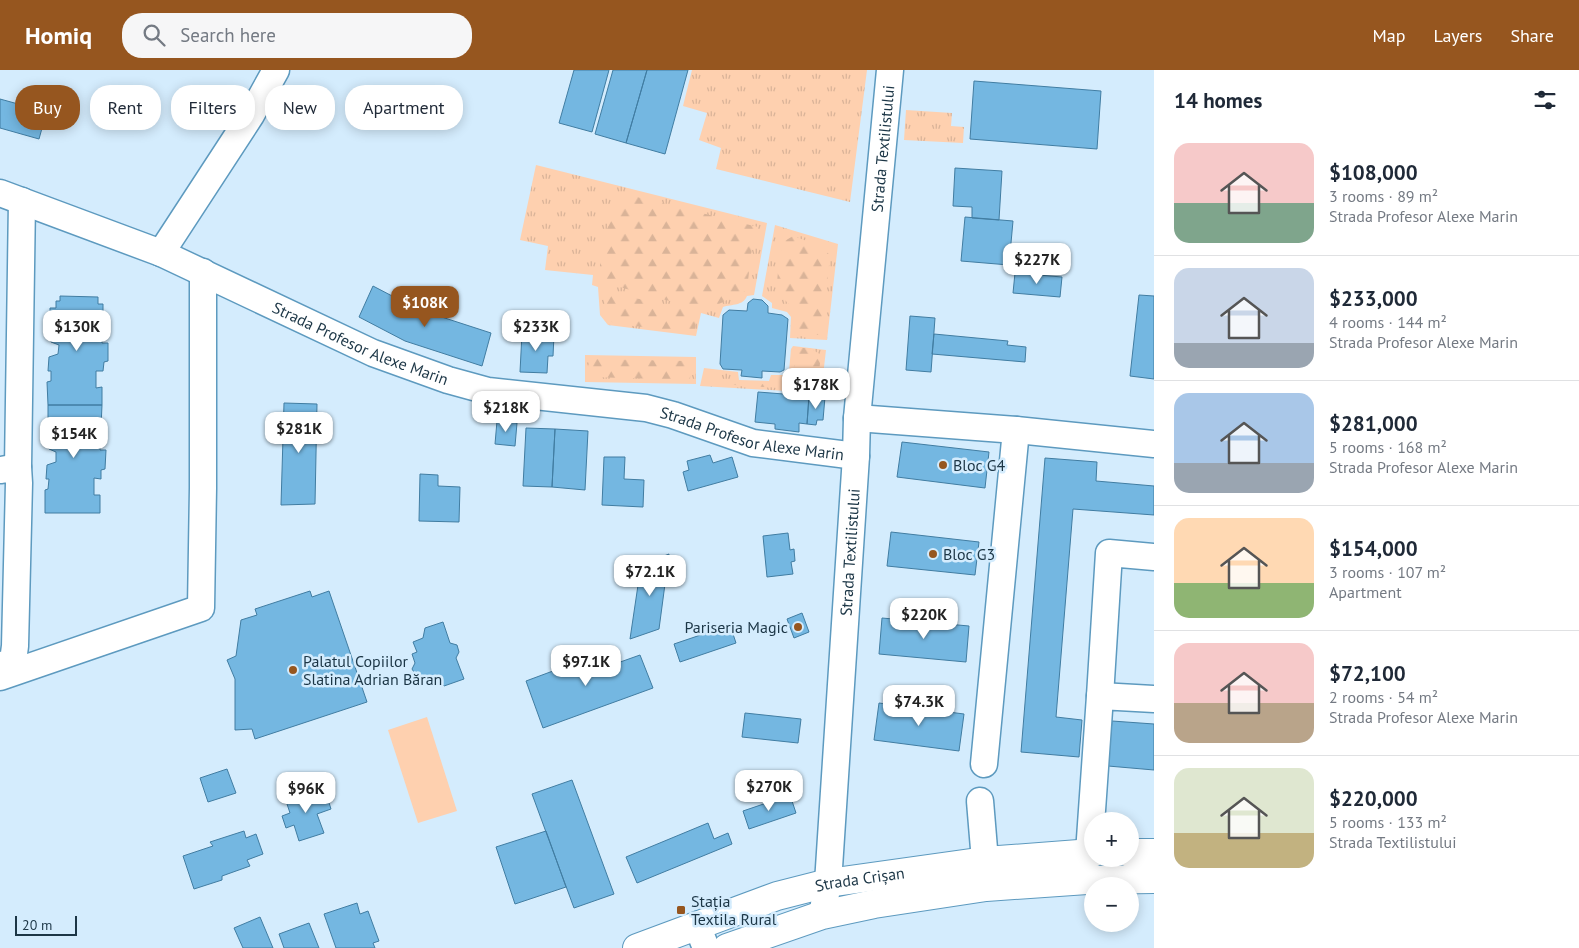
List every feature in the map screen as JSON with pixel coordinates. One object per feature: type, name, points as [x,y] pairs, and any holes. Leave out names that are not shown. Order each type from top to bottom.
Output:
[{"type":"main road","points":[[1139,853],[1154,853]]},
{"type":"main road","name":"Strada Crișan","points":[[637,948],[702,936],[777,896],[828,883],[985,861],[1084,854]]},
{"type":"main road","name":"Strada Crișan","points":[[727,948],[822,915],[874,904],[986,887],[1088,880],[1154,879]]},
{"type":"street","points":[[161,252],[251,114],[276,70]]},
{"type":"street","name":"Strada Textilistului","points":[[822,915],[828,883],[857,418],[890,70]]},
{"type":"street","points":[[0,666],[13,661],[15,646],[19,483],[9,468],[11,197]]},
{"type":"street","name":"Strada Profesor Alexe Marin","points":[[11,197],[161,252],[373,353],[448,380],[488,391],[646,408],[673,415],[753,443],[856,456]]},
{"type":"street","points":[[0,677],[201,608],[203,272]]},
{"type":"street","points":[[857,418],[1016,430],[1154,444]]},
{"type":"street","points":[[984,764],[1016,430]]},
{"type":"street","points":[[1093,812],[1109,553],[1154,557]]},
{"type":"street","points":[[1100,696],[1154,699]]},
{"type":"street","points":[[980,801],[985,861]]},
{"type":"green space","points":[[692,70],[867,70],[850,202],[716,169],[721,148],[699,140],[707,113],[683,106]]},
{"type":"green space","points":[[906,110],[952,113],[951,126],[964,127],[963,143],[904,140]]},
{"type":"green space","points":[[536,165],[767,223],[754,295],[747,296],[743,302],[723,307],[719,318],[701,313],[696,336],[608,325],[600,315],[598,287],[592,285],[593,275],[545,270],[548,246],[520,240]]},
{"type":"green space","points":[[621,193],[758,227],[751,254],[747,290],[711,308],[698,309],[609,284],[600,278],[600,247]]},
{"type":"green space","points":[[775,225],[838,244],[827,340],[790,338],[791,317],[787,312],[772,308],[772,303],[762,296]]},
{"type":"green space","points":[[793,236],[818,245],[830,255],[822,335],[800,334],[793,310],[776,292],[783,242]]},
{"type":"green space","points":[[603,291],[698,312],[695,329],[691,332],[614,324],[607,316]]},
{"type":"green space","points":[[793,346],[826,350],[821,393],[700,386],[704,368],[738,372],[739,380],[769,381],[771,375],[784,375],[789,371],[791,349]]},
{"type":"green space","points":[[796,348],[810,348],[821,355],[817,388],[811,390],[720,384],[714,380],[769,384],[782,383],[795,373],[793,356]]},
{"type":"green space","points":[[585,355],[696,357],[696,384],[585,382]]},
{"type":"green space","points":[[591,359],[688,361],[692,363],[690,379],[685,380],[592,377],[588,366]]},
{"type":"green space","points":[[427,717],[457,811],[418,823],[388,730]]},
{"type":"building","points":[[574,70],[609,70],[592,132],[559,123]]},
{"type":"building","points":[[613,70],[647,70],[626,143],[595,134]]},
{"type":"building","points":[[647,70],[688,70],[665,154],[626,143]]},
{"type":"building","points":[[974,81],[1101,91],[1097,149],[970,139]]},
{"type":"building","points":[[0,99],[15,103],[15,130],[42,130],[39,139],[0,128]]},
{"type":"building","points":[[955,168],[1002,171],[999,220],[972,218],[972,207],[953,206]]},
{"type":"building","points":[[965,217],[1013,221],[1009,265],[961,261]]},
{"type":"building","points":[[1015,273],[1062,277],[1060,297],[1013,293]]},
{"type":"building","points":[[373,286],[417,309],[491,333],[482,366],[405,341],[359,317]]},
{"type":"building","points":[[1139,295],[1154,296],[1154,379],[1130,376]]},
{"type":"building","points":[[60,296],[98,297],[98,304],[103,304],[103,320],[98,319],[98,336],[102,336],[102,343],[108,343],[108,361],[104,362],[103,371],[96,371],[96,388],[102,387],[102,405],[48,405],[47,382],[51,381],[51,371],[48,371],[49,357],[58,354],[59,345],[51,342],[51,332],[54,332],[55,319],[50,319],[50,308],[56,308],[56,301],[60,301]]},
{"type":"building","points":[[753,299],[762,300],[768,306],[768,313],[782,315],[788,319],[784,370],[780,372],[762,371],[762,378],[741,376],[742,370],[723,369],[720,364],[723,315],[729,310],[747,311],[748,303]]},
{"type":"building","points":[[910,316],[935,318],[931,372],[906,370]]},
{"type":"building","points":[[522,333],[554,335],[553,356],[548,356],[547,373],[520,372]]},
{"type":"building","points":[[934,334],[1008,341],[1007,345],[1026,347],[1025,362],[932,354]]},
{"type":"building","points":[[758,392],[809,396],[807,424],[799,423],[799,432],[775,429],[775,424],[755,422]]},
{"type":"building","points":[[809,396],[825,397],[823,420],[817,420],[816,425],[807,424]]},
{"type":"building","points":[[284,403],[317,404],[315,504],[281,505]]},
{"type":"building","points":[[48,405],[102,405],[101,427],[96,427],[96,443],[100,443],[100,450],[106,450],[105,469],[101,470],[101,479],[94,478],[94,495],[100,495],[100,513],[45,513],[45,490],[48,489],[49,479],[46,479],[47,465],[56,462],[56,452],[49,449],[49,440],[52,440],[53,426],[48,426]]},
{"type":"building","points":[[497,421],[517,423],[515,446],[495,444]]},
{"type":"building","points":[[526,428],[555,429],[552,487],[523,486]]},
{"type":"building","points":[[555,429],[588,431],[585,490],[552,487]]},
{"type":"building","name":"Bloc G4","points":[[902,442],[989,452],[985,488],[897,477]]},
{"type":"building","points":[[710,455],[713,463],[732,457],[738,477],[688,491],[683,472],[689,470],[687,461]]},
{"type":"building","points":[[604,457],[625,457],[624,479],[644,480],[643,507],[602,505]]},
{"type":"building","points":[[1045,458],[1097,462],[1096,481],[1154,486],[1154,515],[1073,509],[1056,717],[1082,720],[1079,757],[1021,752]]},
{"type":"building","points":[[420,474],[438,475],[438,486],[460,487],[459,522],[419,521]]},
{"type":"building","name":"Bloc G3","points":[[891,532],[979,542],[975,575],[887,566]]},
{"type":"building","points":[[788,533],[790,550],[794,549],[795,561],[791,562],[793,574],[767,577],[763,536]]},
{"type":"building","points":[[669,554],[659,629],[630,639],[641,565]]},
{"type":"building","name":"Palatul Copiilor Slatina Adrian Băran","points":[[310,591],[312,597],[329,591],[367,702],[255,739],[252,729],[235,730],[235,679],[227,660],[236,656],[241,620],[257,615],[255,609]]},
{"type":"building","points":[[802,613],[809,632],[794,638],[787,619]]},
{"type":"building","points":[[882,618],[969,626],[966,662],[879,654]]},
{"type":"building","points":[[443,622],[450,643],[457,645],[459,652],[456,658],[464,679],[444,686],[440,682],[431,686],[420,682],[412,669],[415,663],[412,654],[417,652],[413,642],[423,638],[425,628]]},
{"type":"building","points":[[730,625],[736,643],[680,662],[674,644]]},
{"type":"building","points":[[604,652],[609,666],[640,655],[653,688],[543,728],[526,681]]},
{"type":"building","points":[[879,703],[964,714],[959,751],[874,740]]},
{"type":"building","points":[[745,713],[801,719],[798,743],[742,737]]},
{"type":"building","points":[[1112,721],[1154,724],[1154,770],[1108,766]]},
{"type":"building","points":[[227,769],[236,793],[208,802],[200,778]]},
{"type":"building","points":[[572,780],[614,894],[574,908],[532,794]]},
{"type":"building","points":[[325,790],[331,809],[317,814],[324,833],[299,841],[294,825],[286,828],[282,816],[290,813],[285,798],[301,793],[303,797]]},
{"type":"building","points":[[790,795],[796,813],[749,829],[743,811]]},
{"type":"building","points":[[708,823],[714,839],[728,833],[732,844],[637,883],[626,857]]},
{"type":"building","points":[[244,831],[246,838],[256,834],[263,854],[247,860],[250,866],[222,876],[222,880],[194,889],[183,856],[213,846],[210,842]]},
{"type":"building","points":[[546,831],[566,887],[515,904],[496,847]]},
{"type":"building","points":[[357,903],[360,914],[368,911],[379,941],[373,943],[375,948],[336,948],[324,914]]},
{"type":"building","points":[[260,917],[273,948],[243,948],[234,928]]},
{"type":"building","points":[[309,923],[319,948],[284,948],[279,934]]},
{"type":"place","name":"Bloc G4","points":[[943,465]]},
{"type":"place","name":"Bloc G3","points":[[933,554]]},
{"type":"place","name":"Pariseria Magic","points":[[798,627]]},
{"type":"place","name":"Palatul Copiilor Slatina Adrian Băran","points":[[293,670]]},
{"type":"place","name":"Stația Textila Rural","points":[[681,910]]}]
